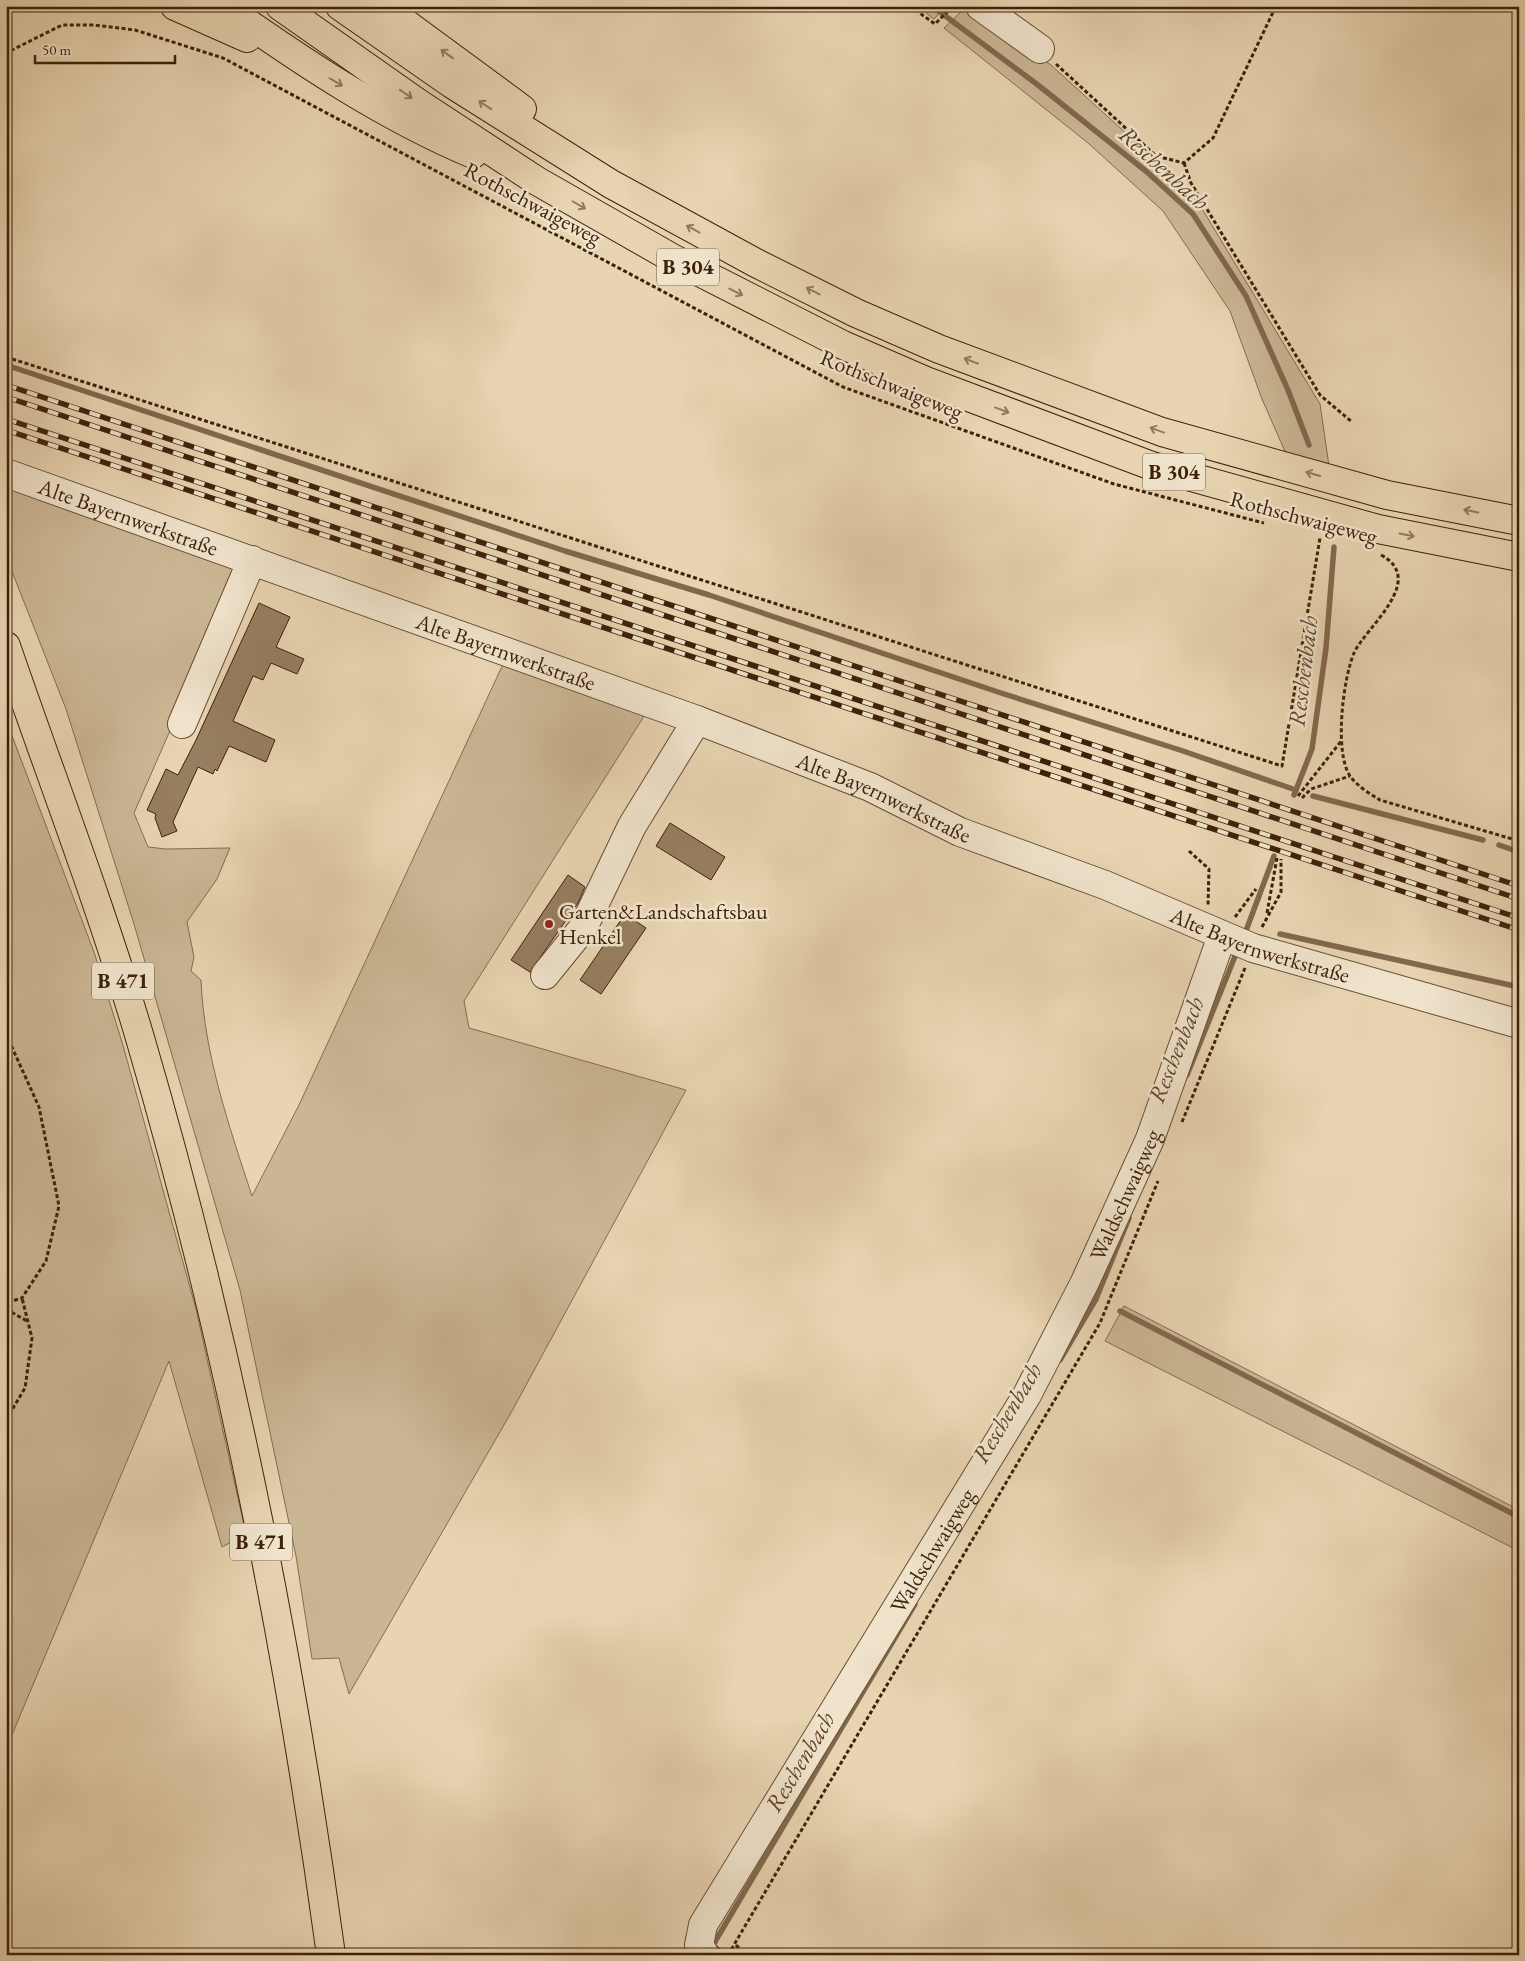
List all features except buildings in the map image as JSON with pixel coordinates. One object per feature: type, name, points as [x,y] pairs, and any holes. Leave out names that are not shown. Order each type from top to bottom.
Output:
[{"type":"highway","points":[[175,6],[301,61]]},
{"type":"highway","points":[[223,6],[301,61],[423,133],[537,181]]},
{"type":"highway","name":"B 304","points":[[280,6],[418,103],[537,181],[636,239],[738,293],[844,345],[926,382],[1152,466],[1378,529],[1519,557]]},
{"type":"highway","name":"B 304","points":[[340,6],[452,84],[555,150],[756,263],[856,313],[939,349],[1162,432],[1387,495],[1519,521]]},
{"type":"highway","points":[[382,6],[529,114],[555,150]]},
{"type":"highway","name":"B 471","points":[[6,646],[113,948],[141,1041],[232,1391],[284,1653],[317,1853],[331,1955]]},
{"type":"street","points":[[980,6],[1040,49]]},
{"type":"street","name":"Alte Bayernwerkstraße","points":[[6,473],[697,720],[870,787],[960,832],[1105,885],[1229,938],[1519,1024]]},
{"type":"street","points":[[182,724],[252,560]]},
{"type":"street","points":[[545,975],[583,928],[632,826],[697,720]]},
{"type":"street","name":"Waldschwaigweg","points":[[705,1955],[699,1945],[703,1925],[1027,1395],[1080,1290],[1150,1139],[1229,938]]},
{"type":"path","points":[[910,6],[935,24],[953,6]]},
{"type":"path","points":[[1184,163],[1213,138],[1276,6]]},
{"type":"path","name":"Rothschwaigeweg","points":[[6,55],[12,50],[62,25],[78,25],[135,30],[223,58],[843,387],[1114,484],[1273,526]]},
{"type":"path","points":[[1040,49],[1156,156],[1184,163]]},
{"type":"path","points":[[1184,163],[1191,183],[1320,395],[1352,422]]},
{"type":"path","points":[[6,357],[1282,766],[1320,538]]},
{"type":"path","name":"Rothschwaigeweg","points":[[1311,535],[1330,540]]},
{"type":"path","name":"Rothschwaigeweg","points":[[1350,776],[1344,753],[1343,739],[1344,682],[1355,652],[1392,603],[1398,577],[1392,564],[1383,556],[1374,552]]},
{"type":"path","points":[[1343,739],[1300,797],[1311,789],[1350,776],[1380,800],[1519,841]]},
{"type":"path","points":[[1190,851],[1209,869],[1229,938]]},
{"type":"path","points":[[1279,858],[1281,892],[1267,916],[1279,858]]},
{"type":"path","points":[[1229,938],[1256,889]]},
{"type":"path","points":[[6,1034],[40,1107],[59,1206],[46,1261],[22,1298],[6,1303]]},
{"type":"path","points":[[6,1420],[24,1388],[32,1338],[22,1298]]},
{"type":"path","points":[[6,1309],[28,1322]]},
{"type":"path","points":[[728,1955],[736,1945],[746,1955]]},
{"type":"shaded area","points":[[917,6],[946,6],[934,19]]},
{"type":"shaded area","points":[[967,6],[973,6],[1051,65],[1183,185],[1201,207],[1320,404],[1329,466],[1287,456],[1262,399],[1230,311],[1163,211],[1088,143],[944,28]]},
{"type":"shaded area","points":[[6,482],[241,568],[134,813],[148,847],[166,849],[230,848],[217,879],[187,922],[194,957],[191,971],[201,980],[203,1008],[212,1062],[252,1196],[299,1105],[504,662],[646,713],[464,1001],[469,1028],[686,1090],[512,1411],[349,1694],[339,1658],[312,1659],[296,1556],[240,1290],[134,924],[66,709],[6,556]]},
{"type":"shaded area","points":[[6,720],[94,952],[122,1042],[196,1309],[246,1534],[222,1547],[169,1361],[6,1749]]},
{"type":"shaded area","points":[[1124,1306],[1519,1510],[1519,1551],[1105,1341]]},
{"type":"waterway","name":"Reschenbach","points":[[932,6],[1038,85],[1147,172],[1193,214],[1246,296],[1288,390],[1309,445]]},
{"type":"waterway","points":[[6,365],[565,551],[709,595],[1296,790]]},
{"type":"waterway","name":"Reschenbach","points":[[1294,795],[1312,749],[1326,648],[1334,547]]},
{"type":"waterway","points":[[1313,796],[1483,840]]},
{"type":"waterway","points":[[1499,845],[1519,852]]},
{"type":"waterway","name":"Reschenbach","points":[[1244,936],[1274,856]]},
{"type":"waterway","points":[[1280,934],[1519,987]]},
{"type":"waterway","name":"Reschenbach","points":[[1187,1075],[1238,949]]},
{"type":"waterway","name":"Reschenbach","points":[[1060,1360],[1096,1299],[1129,1218]]},
{"type":"waterway","points":[[1120,1311],[1519,1517]]},
{"type":"waterway","name":"Reschenbach","points":[[723,1955],[713,1945],[915,1604]]},
{"type":"railway","points":[[6,385],[1519,886]]},
{"type":"railway","points":[[6,397],[1519,899]]},
{"type":"railway","points":[[6,419],[1519,918]]},
{"type":"railway","points":[[6,430],[1519,930]]},
{"type":"place","name":"Garten&Landschaftsbau Henkel","points":[[549,924]]}]
